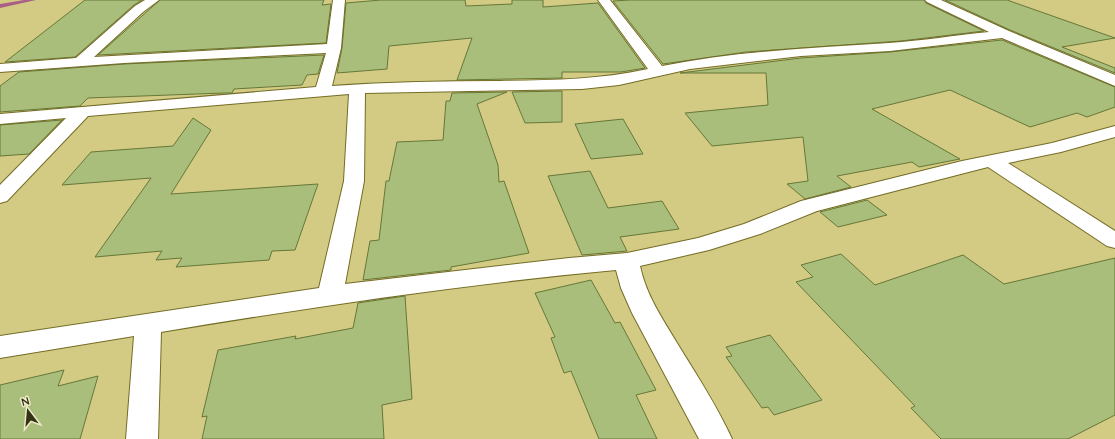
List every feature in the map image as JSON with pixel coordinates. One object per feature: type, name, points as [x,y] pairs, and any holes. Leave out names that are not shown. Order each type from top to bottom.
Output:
[{"type":"street","points":[[80,62],[139,9],[153,0]]},
{"type":"street","points":[[323,92],[334,48],[339,0]]},
{"type":"street","points":[[604,0],[658,72]]},
{"type":"street","points":[[931,0],[1004,34],[1115,81]]},
{"type":"street","points":[[0,119],[82,111],[389,87],[576,84],[619,80],[690,65],[801,52],[890,47],[1004,34]]},
{"type":"street","points":[[0,68],[80,62],[334,48]]},
{"type":"street","points":[[330,295],[354,181],[357,89]]},
{"type":"street","points":[[0,197],[82,111]]},
{"type":"street","points":[[0,347],[330,295],[569,266],[627,261],[701,246],[752,229],[809,206],[1054,148],[1115,131]]},
{"type":"street","points":[[991,162],[1115,241]]},
{"type":"street","points":[[627,261],[629,278],[638,301],[688,386],[716,439]]},
{"type":"street","points":[[142,439],[148,324]]},
{"type":"building","points":[[85,0],[142,0],[134,5],[75,57],[5,62]]},
{"type":"building","points":[[160,0],[324,0],[322,5],[331,4],[326,43],[98,55]]},
{"type":"building","points":[[381,0],[465,0],[466,6],[512,4],[512,0],[543,0],[543,7],[598,3],[645,68],[621,72],[562,72],[562,78],[457,80],[472,38],[389,46],[387,69],[337,73],[342,48],[346,3]]},
{"type":"building","points":[[924,0],[926,3],[984,31],[901,41],[746,52],[663,64],[613,1]]},
{"type":"building","points":[[945,0],[1007,0],[1115,38],[1062,47],[1115,68],[1115,73],[1010,30]]},
{"type":"building","points":[[1002,40],[1115,87],[1115,107],[1087,117],[1077,113],[1030,127],[950,90],[872,109],[960,159],[919,167],[912,162],[837,176],[851,187],[805,199],[787,184],[808,181],[803,137],[712,146],[685,113],[768,105],[766,73],[680,73],[801,58],[890,52]]},
{"type":"building","points":[[324,55],[318,74],[307,75],[302,85],[234,89],[232,93],[88,98],[80,106],[0,112],[0,86],[19,72],[124,64]]},
{"type":"building","points":[[562,91],[562,122],[525,123],[512,92]]},
{"type":"building","points":[[507,92],[477,104],[498,165],[499,182],[504,181],[529,253],[451,267],[451,270],[363,280],[370,241],[379,240],[386,181],[389,181],[397,142],[443,140],[446,101],[450,101],[452,93]]},
{"type":"building","points":[[193,118],[211,130],[171,194],[318,184],[295,250],[272,251],[269,260],[176,267],[182,258],[156,260],[162,251],[95,257],[151,178],[62,185],[91,152],[173,146]]},
{"type":"building","points":[[623,119],[643,154],[591,159],[575,124]]},
{"type":"building","points":[[62,120],[29,154],[0,156],[0,125]]},
{"type":"building","points":[[590,171],[608,208],[662,201],[679,229],[620,237],[627,251],[582,255],[548,176]]},
{"type":"building","points":[[867,200],[887,215],[838,227],[820,212]]},
{"type":"building","points":[[841,254],[875,285],[963,255],[1004,284],[1115,258],[1115,415],[1068,439],[941,439],[911,408],[915,406],[796,282],[813,277],[801,265]]},
{"type":"building","points":[[591,280],[615,323],[620,322],[656,390],[636,395],[657,439],[599,439],[571,371],[564,373],[551,338],[555,337],[535,293]]},
{"type":"building","points":[[405,296],[412,399],[382,405],[384,439],[202,439],[207,416],[202,417],[218,350],[296,336],[295,339],[353,328],[358,303]]},
{"type":"building","points":[[770,335],[822,400],[774,415],[768,407],[762,408],[726,357],[732,356],[726,347]]},
{"type":"building","points":[[64,370],[58,386],[98,376],[80,439],[0,439],[0,385]]},
{"type":"waterway","points":[[0,6],[33,0]]}]
